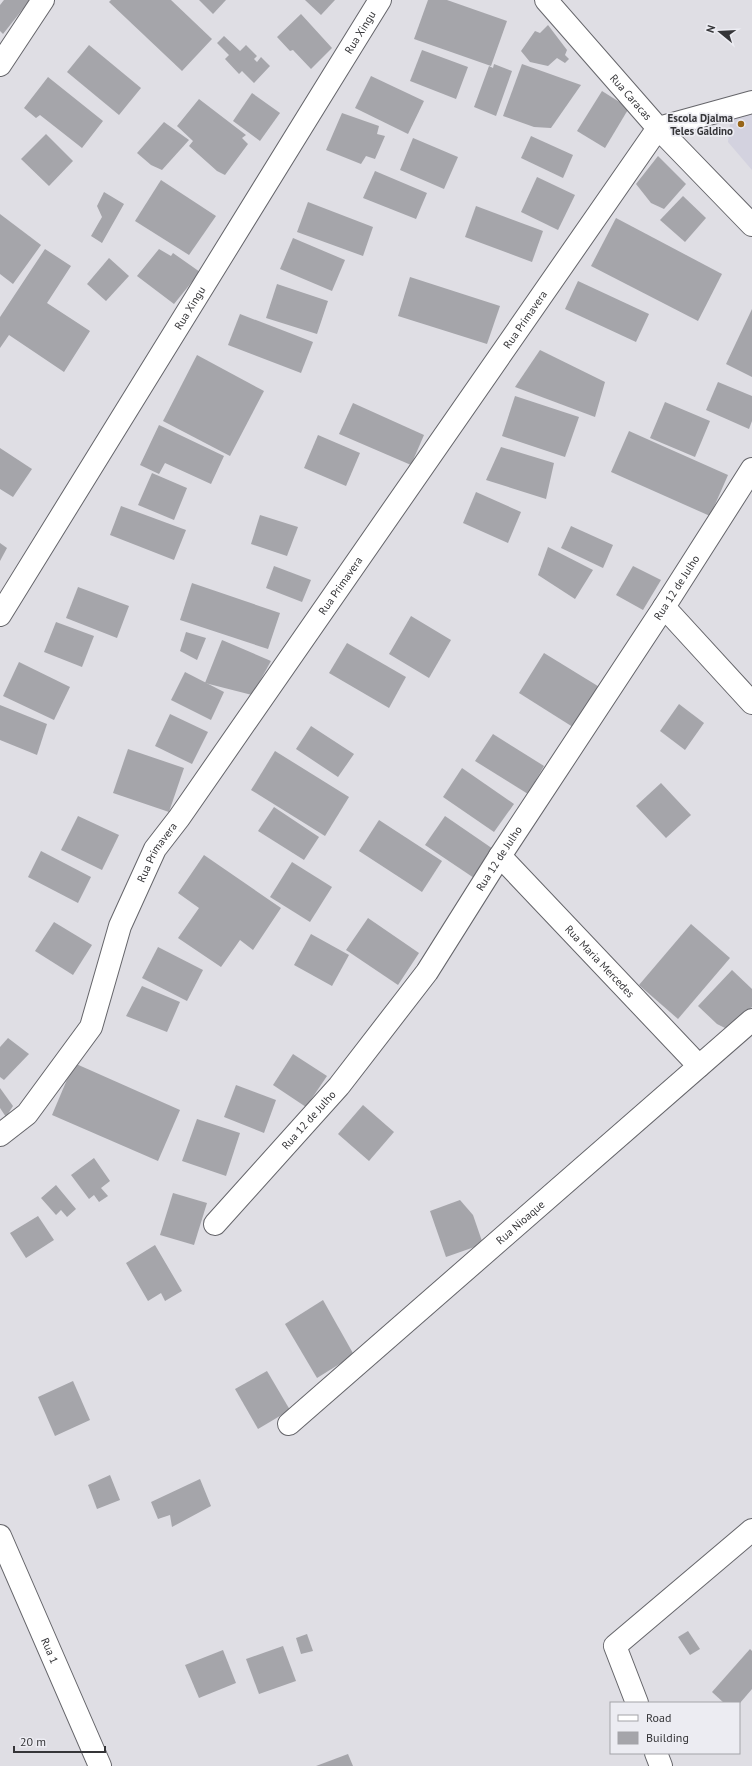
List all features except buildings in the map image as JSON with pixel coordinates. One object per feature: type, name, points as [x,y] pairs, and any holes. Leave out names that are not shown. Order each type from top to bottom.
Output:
[{"type":"street","points":[[0,65],[44,0]]},
{"type":"street","name":"Rua Xingu","points":[[0,616],[380,0]]},
{"type":"street","name":"Rua Caracas","points":[[546,0],[658,128],[752,225]]},
{"type":"street","points":[[658,128],[752,102]]},
{"type":"street","name":"Rua Primavera","points":[[0,1135],[27,1114],[91,1027],[120,926],[155,849],[184,811],[658,128]]},
{"type":"street","name":"Rua 12 de Julho","points":[[215,1224],[339,1086],[427,972],[500,856],[664,607],[752,469]]},
{"type":"street","points":[[664,607],[752,703]]},
{"type":"street","name":"Rua Maria Mercedes","points":[[500,856],[699,1066]]},
{"type":"street","name":"Rua Nioaque","points":[[289,1424],[752,1020]]},
{"type":"street","points":[[637,1702],[614,1646],[752,1530]]},
{"type":"street","name":"Rua 1","points":[[0,1536],[100,1766]]},
{"type":"street","points":[[656,1754],[661,1766]]},
{"type":"shaded area","name":"Escola Djalma Teles Galdino","points":[[752,101],[752,170],[728,142],[732,105]]},
{"type":"place","name":"Escola Djalma Teles Galdino","points":[[741,124]]}]
